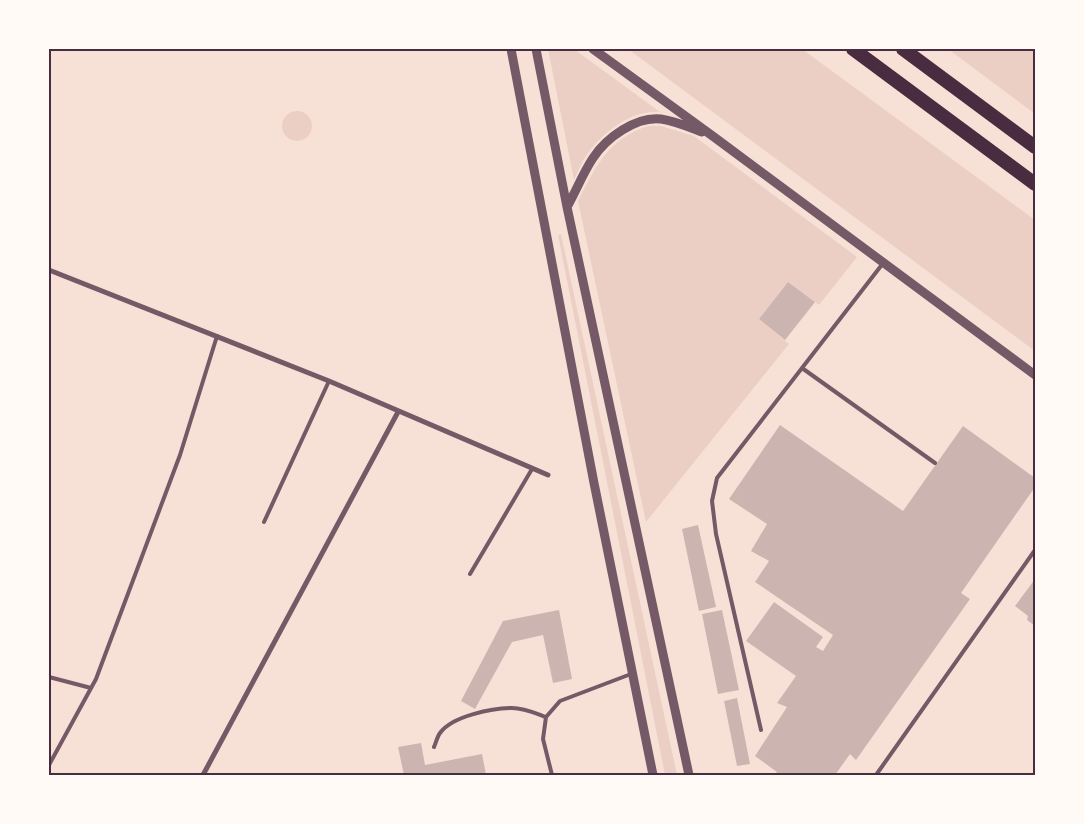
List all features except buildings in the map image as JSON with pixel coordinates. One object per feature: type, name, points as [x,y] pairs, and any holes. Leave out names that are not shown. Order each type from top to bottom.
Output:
[{"type":"highway","points":[[853,49],[1035,184]]},
{"type":"highway","points":[[903,49],[1035,147]]},
{"type":"street","points":[[511,49],[594,483],[654,775]]},
{"type":"street","points":[[536,49],[567,207],[689,775]]},
{"type":"street","points":[[593,49],[714,136],[1035,375]]},
{"type":"street","points":[[567,207],[593,158],[614,136],[634,124],[647,119],[661,119],[714,136]]},
{"type":"street","points":[[49,270],[329,381],[532,469],[548,474]]},
{"type":"street","points":[[203,775],[398,412]]},
{"type":"lane","points":[[761,730],[716,534],[712,501],[717,478],[884,262]]},
{"type":"lane","points":[[49,765],[91,688],[162,506],[217,336]]},
{"type":"lane","points":[[802,368],[936,464]]},
{"type":"lane","points":[[264,522],[329,381]]},
{"type":"lane","points":[[470,574],[532,469]]},
{"type":"lane","points":[[876,775],[1035,550]]},
{"type":"lane","points":[[552,775],[543,739],[546,717],[560,701],[633,673]]},
{"type":"lane","points":[[49,677],[91,688]]},
{"type":"lane","points":[[434,747],[441,732],[456,721],[483,712],[512,708],[546,717]]},
{"type":"shaded area","points":[[548,49],[574,49],[660,112],[649,112],[629,118],[602,137],[588,153],[574,180]]},
{"type":"shaded area","points":[[628,49],[802,49],[1035,220],[1035,351]]},
{"type":"shaded area","points":[[948,49],[1035,49],[1035,114]]},
{"type":"shaded area","points":[[297,111],[308,115],[312,126],[308,137],[297,141],[286,137],[282,126],[286,115]]},
{"type":"shaded area","points":[[648,126],[661,126],[694,136],[857,257],[819,305],[788,282],[759,319],[789,344],[646,522],[578,201],[598,165],[613,146],[623,138]]},
{"type":"shaded area","points":[[561,234],[677,775],[665,775],[558,235]]}]
